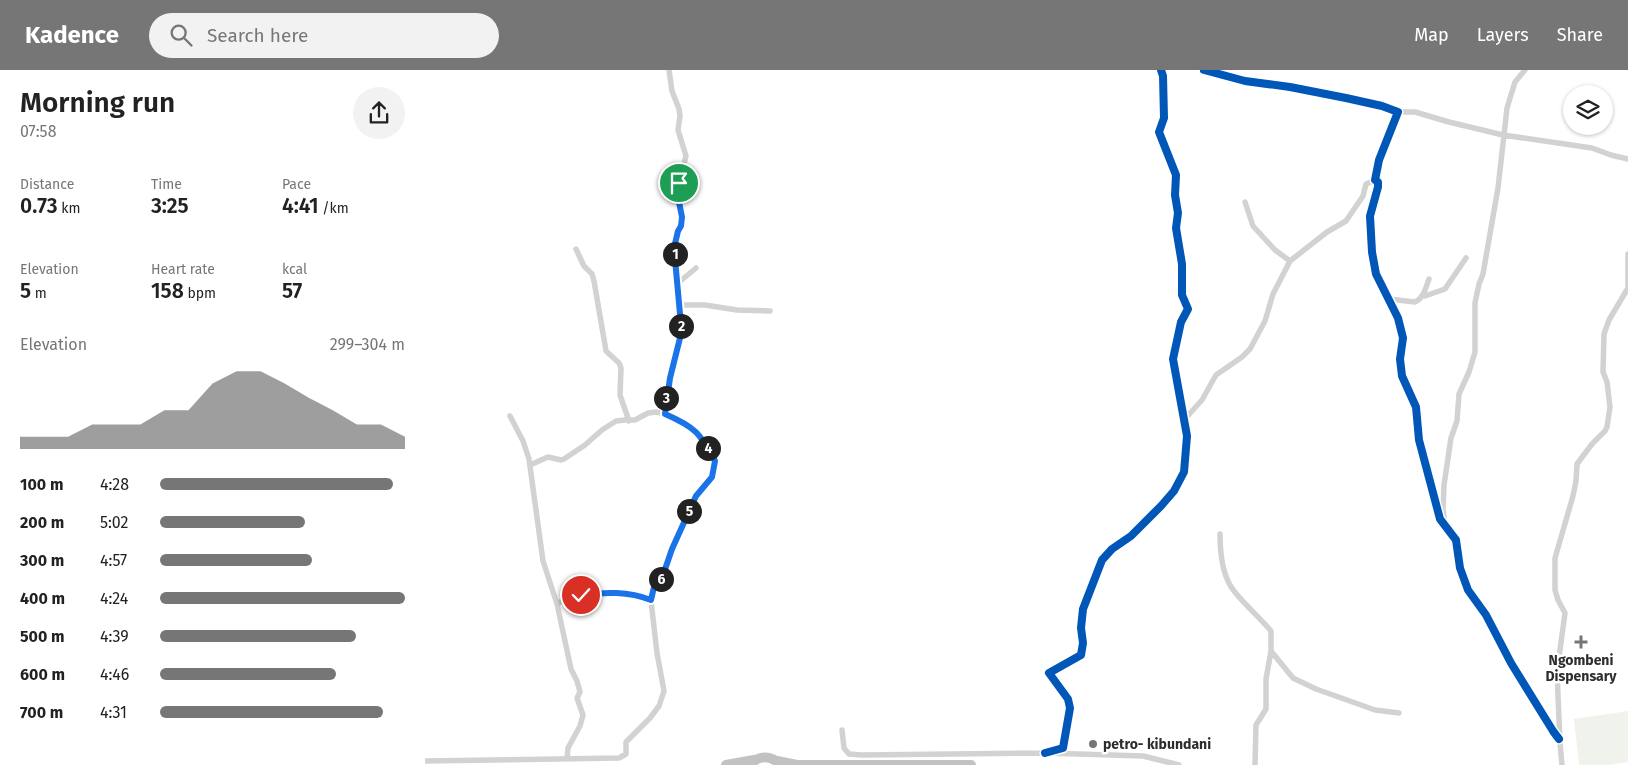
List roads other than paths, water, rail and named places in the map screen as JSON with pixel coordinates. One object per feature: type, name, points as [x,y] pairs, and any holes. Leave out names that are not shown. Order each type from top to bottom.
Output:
[{"type":"highway","points":[[726,765],[752,763],[766,757],[779,763],[797,765],[971,765]]},
{"type":"street","points":[[665,414],[670,378],[680,338],[681,325],[674,248],[682,217],[677,192],[687,156],[677,130],[680,116],[671,91],[669,70]]},
{"type":"street","points":[[1045,753],[1063,748],[1070,708],[1068,699],[1049,673],[1081,655],[1083,610],[1105,555],[1131,536],[1174,491],[1184,472],[1187,436],[1173,359],[1181,322],[1188,309],[1183,295],[1182,264],[1177,228],[1178,213],[1175,196],[1177,175],[1159,132],[1164,118],[1163,76],[1161,70]]},
{"type":"street","points":[[1205,70],[1245,81],[1290,87],[1346,98],[1382,106],[1398,112],[1415,112],[1503,135],[1592,148],[1611,155],[1628,158]]},
{"type":"street","points":[[1446,526],[1443,509],[1444,486],[1451,438],[1457,421],[1459,394],[1469,372],[1475,352],[1475,303],[1483,274],[1498,188],[1507,108],[1515,82],[1525,70]]},
{"type":"street","points":[[1398,112],[1379,160],[1375,180],[1378,182],[1378,187],[1370,216],[1372,252],[1376,274],[1398,318],[1403,338],[1400,359],[1402,376],[1416,407],[1419,440],[1440,519],[1456,540],[1460,568],[1468,590],[1486,615],[1511,663],[1559,738]]},
{"type":"street","points":[[1183,421],[1202,400],[1216,374],[1242,357],[1250,349],[1265,321],[1273,294],[1289,261],[1327,232],[1346,221],[1363,196],[1365,184],[1375,180]]},
{"type":"street","points":[[1245,202],[1253,226],[1275,250],[1289,261]]},
{"type":"street","points":[[576,249],[584,266],[592,274],[595,281],[606,351],[619,363],[621,368],[620,394],[629,420]]},
{"type":"street","points":[[1562,765],[1559,738],[1557,672],[1565,613],[1557,600],[1555,590],[1555,558],[1573,496],[1577,464],[1607,427],[1609,407],[1607,382],[1603,372],[1604,334],[1609,320],[1628,288],[1628,254]]},
{"type":"street","points":[[1423,295],[1445,289],[1466,258]]},
{"type":"street","points":[[678,283],[697,268]]},
{"type":"street","points":[[1389,299],[1415,302],[1423,295],[1429,279]]},
{"type":"street","points":[[678,305],[705,305],[737,310],[771,311]]},
{"type":"street","points":[[425,761],[619,758],[626,754],[626,742],[659,706],[663,691],[651,600],[654,587],[662,578],[672,549],[696,496],[712,477],[715,461],[697,432],[665,414],[655,412],[648,413],[635,420],[616,421],[564,459],[561,460],[548,456],[530,465]]},
{"type":"street","points":[[510,416],[523,441],[530,465],[543,561],[557,604],[571,669],[580,692],[577,698],[583,715],[580,726],[568,748],[567,759]]},
{"type":"street","points":[[1220,534],[1220,547],[1225,571],[1231,587],[1271,631],[1271,651],[1266,679],[1267,709],[1256,725],[1255,765]]},
{"type":"street","points":[[557,604],[567,598],[603,593],[616,593],[651,600]]},
{"type":"street","points":[[1271,651],[1293,678],[1316,689],[1375,710],[1399,713]]},
{"type":"street","points":[[842,730],[845,748],[849,754],[1045,753],[1143,756],[1179,765]]},
{"type":"place","name":"Ngombeni Dispensary","points":[[1581,642]]},
{"type":"place","name":"petro- kibundani","points":[[1093,744]]}]
